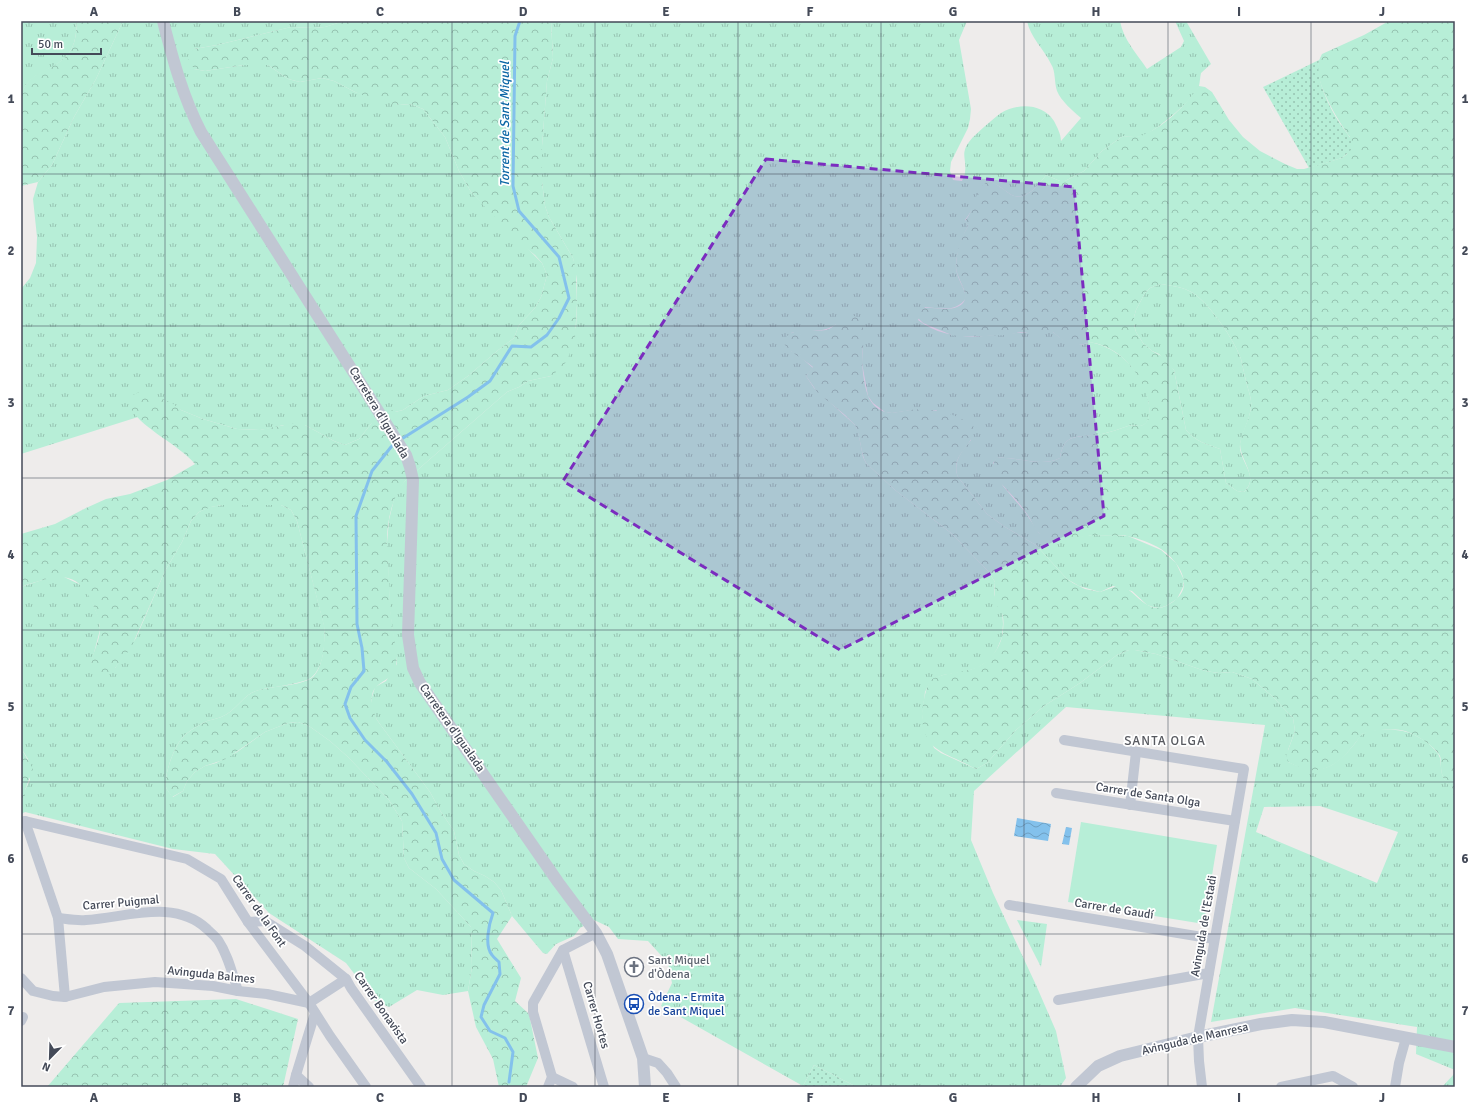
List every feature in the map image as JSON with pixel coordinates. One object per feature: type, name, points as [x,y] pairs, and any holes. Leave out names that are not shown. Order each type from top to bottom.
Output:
[{"type":"street","name":"Carretera d'Igualada","points":[[163,21],[182,90],[201,132],[398,442],[410,467],[413,480],[408,635],[413,668],[420,683],[558,882],[596,933],[607,954],[644,1058],[645,1087]]},
{"type":"street","points":[[1064,740],[1136,752],[1130,805]]},
{"type":"street","name":"Avinguda de l'Estadi","points":[[1136,752],[1244,769],[1198,1037],[1198,1061],[1202,1087]]},
{"type":"street","name":"Carrer de Santa Olga","points":[[1056,793],[1235,822]]},
{"type":"street","name":"Carrer de la Font","points":[[58,918],[25,821],[187,860],[220,879],[248,922],[309,1003],[366,1087]]},
{"type":"street","name":"Carrer de Gaudí","points":[[1009,905],[1214,939]]},
{"type":"street","name":"Carrer Puigmal","points":[[58,918],[85,920],[134,913],[159,912],[186,915],[203,925],[217,938],[226,955],[238,991]]},
{"type":"street","points":[[58,918],[65,997]]},
{"type":"street","name":"Carrer Bonavista","points":[[248,922],[265,921],[305,946],[346,978],[351,988],[421,1087]]},
{"type":"street","points":[[548,1087],[552,1077],[533,1012],[533,1003],[564,950],[596,933]]},
{"type":"street","name":"Carrer Hortes","points":[[564,950],[604,1087]]},
{"type":"street","points":[[1058,1000],[1209,973]]},
{"type":"street","name":"Avinguda Balmes","points":[[21,978],[33,991],[53,996],[65,997],[104,987],[155,982],[213,986],[238,991],[268,994],[309,1003]]},
{"type":"street","points":[[309,1003],[346,978]]},
{"type":"street","points":[[292,1087],[315,1013]]},
{"type":"street","name":"Avinguda de Manresa","points":[[1076,1087],[1098,1066],[1120,1056],[1198,1037],[1261,1024],[1292,1020],[1324,1022],[1455,1047]]},
{"type":"street","points":[[1395,1087],[1399,1063],[1406,1038]]},
{"type":"street","points":[[644,1058],[658,1063],[676,1087]]},
{"type":"street","points":[[296,1075],[309,1087]]},
{"type":"street","points":[[1281,1087],[1333,1076],[1353,1087]]},
{"type":"street","points":[[552,1077],[572,1087]]},
{"type":"highlighted area","points":[[766,159],[1074,187],[1104,516],[840,650],[563,481]]},
{"type":"green space","points":[[21,21],[77,21],[74,43],[68,54],[62,60],[31,80],[21,94]]},
{"type":"green space","points":[[77,21],[123,21],[96,79],[74,117],[52,165],[38,182],[21,186],[21,94],[31,79],[62,60],[68,54],[74,43]]},
{"type":"green space","points":[[123,21],[344,21],[325,27],[291,27],[194,49],[194,69],[205,71],[244,65],[268,65],[288,79],[300,82],[322,78],[334,81],[355,92],[399,105],[410,104],[423,109],[445,137],[459,171],[471,192],[542,263],[547,275],[541,297],[535,308],[519,325],[514,338],[468,376],[448,390],[424,396],[403,410],[395,412],[371,424],[359,439],[345,445],[334,441],[305,425],[283,425],[260,430],[237,429],[203,419],[181,410],[162,399],[131,408],[138,417],[21,454],[21,289],[30,278],[36,263],[37,237],[33,199],[38,182],[52,165],[74,117],[96,79]]},
{"type":"green space","points":[[344,21],[551,21],[553,58],[547,81],[542,146],[542,182],[545,206],[549,217],[573,258],[576,269],[577,304],[575,338],[567,361],[560,369],[551,376],[528,381],[507,392],[406,480],[400,489],[391,509],[387,531],[390,608],[396,649],[396,668],[395,674],[376,687],[372,694],[373,708],[377,720],[430,792],[454,831],[459,855],[464,864],[494,882],[501,890],[512,916],[497,939],[521,978],[515,1001],[529,1014],[538,1058],[526,1087],[499,1087],[493,1059],[476,1027],[468,991],[472,967],[471,927],[436,889],[409,868],[404,858],[402,821],[389,800],[348,757],[330,741],[309,726],[298,722],[288,723],[265,732],[226,759],[205,766],[195,772],[187,781],[183,791],[172,797],[166,788],[167,774],[174,751],[182,738],[188,732],[207,721],[227,714],[244,698],[256,691],[305,681],[315,675],[318,669],[323,655],[324,626],[297,521],[291,510],[281,505],[222,505],[211,507],[199,512],[191,521],[182,542],[165,571],[131,648],[115,668],[105,675],[93,675],[91,663],[100,631],[94,607],[88,594],[80,585],[73,580],[54,578],[21,587],[21,534],[55,524],[106,499],[130,494],[167,480],[195,464],[180,450],[144,424],[137,417],[130,408],[129,397],[139,392],[151,394],[172,403],[181,410],[203,419],[237,429],[260,430],[294,423],[305,425],[334,441],[345,445],[359,439],[371,424],[389,408],[395,412],[403,410],[424,396],[448,390],[468,376],[514,338],[519,325],[535,308],[541,297],[547,275],[542,263],[535,255],[517,241],[471,192],[459,171],[445,137],[423,109],[410,104],[399,105],[377,101],[334,81],[322,78],[300,82],[288,79],[268,65],[244,65],[205,71],[194,69],[188,59],[194,49],[291,27],[325,27]]},
{"type":"green space","points":[[551,21],[967,21],[959,40],[971,109],[970,119],[968,128],[951,162],[950,171],[953,180],[962,181],[965,173],[964,154],[966,146],[974,136],[1001,113],[1022,106],[1029,106],[1043,111],[1054,121],[1060,133],[1061,141],[1081,118],[1059,95],[1056,88],[1053,67],[1034,38],[1027,21],[1120,21],[1127,40],[1147,69],[1181,47],[1184,41],[1175,21],[1186,21],[1211,64],[1201,73],[1199,86],[1196,92],[1175,113],[1151,132],[1140,137],[1123,136],[1102,151],[1084,171],[1065,181],[1060,181],[1046,175],[1035,188],[1025,195],[1020,196],[1010,194],[997,185],[988,182],[965,220],[968,226],[958,252],[956,268],[966,298],[962,303],[953,308],[942,309],[925,307],[918,320],[934,329],[950,334],[967,336],[1053,332],[1072,344],[1080,345],[1094,343],[1103,346],[1119,355],[1132,367],[1146,391],[1148,400],[1149,416],[1144,424],[1140,426],[1128,426],[1102,434],[1074,437],[1067,441],[1064,445],[1060,458],[1052,461],[1037,462],[997,458],[993,463],[1003,486],[1025,512],[1039,533],[1057,539],[1093,535],[1128,536],[1161,550],[1176,563],[1184,580],[1183,587],[1177,599],[1166,606],[1159,608],[1147,605],[1132,591],[1113,586],[1100,592],[1079,586],[1067,579],[1036,545],[1005,527],[987,514],[958,477],[956,472],[959,457],[971,440],[936,410],[912,410],[892,413],[885,412],[873,403],[868,396],[862,363],[863,334],[836,324],[826,329],[791,333],[791,351],[797,354],[813,368],[806,376],[814,388],[855,425],[858,431],[863,457],[866,463],[895,490],[951,533],[988,571],[995,582],[994,595],[1002,610],[1003,624],[1002,637],[990,660],[977,668],[943,675],[931,680],[925,692],[922,717],[934,748],[941,753],[976,769],[987,763],[1016,730],[1044,706],[1080,683],[1117,655],[1129,650],[1156,654],[1205,671],[1219,673],[1232,672],[1252,679],[1272,696],[1293,718],[1295,731],[1288,750],[1288,762],[1308,769],[1330,766],[1344,755],[1361,735],[1375,730],[1399,730],[1407,732],[1423,739],[1436,751],[1440,757],[1443,777],[1455,791],[1455,1070],[1416,1054],[1417,1027],[1295,1008],[1211,1022],[1265,725],[1066,707],[974,791],[971,840],[993,893],[1056,1031],[1066,1078],[1060,1087],[857,1087],[814,1065],[803,1086],[661,1006],[672,983],[668,963],[648,941],[618,939],[609,927],[594,920],[580,928],[574,936],[556,944],[547,954],[543,953],[512,916],[501,890],[494,882],[464,864],[459,855],[454,831],[430,792],[377,720],[372,709],[372,697],[375,687],[386,681],[397,664],[390,611],[388,565],[386,554],[389,520],[398,489],[406,480],[507,392],[528,381],[551,376],[576,327],[577,280],[573,258],[549,217],[545,206],[542,182],[542,146],[547,81],[553,58]],"holes":[[[1320,806],[1398,832],[1377,883],[1256,832],[1264,807]]]},
{"type":"green space","points":[[1389,21],[1455,21],[1455,791],[1447,783],[1443,776],[1441,770],[1441,758],[1434,748],[1419,738],[1400,730],[1372,731],[1362,734],[1343,757],[1324,769],[1309,770],[1294,765],[1288,762],[1286,756],[1295,731],[1293,718],[1272,696],[1252,679],[1232,672],[1219,673],[1205,671],[1156,654],[1135,650],[1129,650],[1117,655],[1080,683],[1044,706],[1016,730],[987,763],[976,769],[941,752],[930,743],[924,731],[922,713],[927,688],[930,680],[939,676],[980,666],[996,651],[1002,637],[1003,615],[994,603],[995,582],[988,571],[951,533],[895,490],[866,463],[855,425],[818,393],[806,376],[813,367],[792,352],[783,342],[791,333],[829,329],[844,317],[849,315],[862,320],[864,333],[862,354],[864,382],[871,401],[880,410],[889,413],[918,409],[935,410],[960,418],[974,427],[971,440],[959,456],[956,469],[958,477],[987,514],[1005,527],[1036,545],[1067,579],[1073,583],[1085,589],[1100,592],[1120,585],[1125,587],[1148,605],[1158,608],[1167,606],[1180,595],[1184,588],[1184,580],[1178,566],[1161,549],[1136,538],[1126,536],[1094,535],[1058,539],[1044,536],[1034,527],[1022,507],[998,480],[993,472],[996,458],[1036,462],[1052,461],[1060,458],[1064,445],[1070,439],[1102,434],[1128,426],[1140,426],[1144,424],[1149,416],[1148,399],[1137,374],[1132,367],[1119,354],[1111,349],[1094,343],[1072,345],[1065,342],[1053,332],[1021,332],[1007,335],[986,336],[954,336],[923,323],[915,315],[917,309],[942,309],[957,307],[962,304],[965,299],[964,289],[956,267],[957,256],[961,241],[968,226],[965,221],[969,216],[977,195],[983,185],[988,181],[1010,194],[1020,196],[1025,195],[1035,188],[1046,175],[1060,181],[1065,181],[1084,171],[1102,151],[1123,136],[1140,136],[1153,130],[1168,120],[1182,107],[1199,86],[1205,87],[1212,92],[1229,120],[1243,137],[1260,151],[1285,164],[1297,169],[1304,169],[1342,158],[1347,154],[1350,137],[1324,93],[1318,74],[1318,63],[1322,54],[1364,35]],"holes":[[[1161,284],[1185,289],[1199,298],[1221,323],[1238,351],[1251,404],[1249,416],[1240,444],[1250,475],[1250,481],[1244,492],[1237,491],[1226,483],[1220,449],[1198,440],[1186,430],[1174,370],[1165,358],[1152,351],[1143,343],[1136,332],[1134,325],[1136,310],[1145,293],[1150,288]]]},
{"type":"green space","points":[[1319,60],[1319,76],[1324,94],[1353,143],[1352,149],[1342,158],[1309,168],[1263,87]]},
{"type":"green space","points":[[1161,284],[1185,289],[1199,298],[1221,323],[1238,351],[1251,404],[1249,416],[1240,444],[1242,456],[1250,474],[1249,486],[1244,492],[1237,491],[1226,483],[1220,449],[1198,440],[1186,430],[1174,370],[1159,354],[1152,351],[1143,343],[1136,332],[1134,317],[1136,310],[1145,293],[1150,288]]},
{"type":"green space","points":[[222,505],[281,505],[291,510],[297,521],[324,625],[322,660],[320,666],[312,677],[302,682],[256,691],[244,698],[227,714],[207,721],[186,734],[178,744],[171,759],[167,774],[166,788],[173,797],[183,791],[187,781],[195,772],[237,752],[265,732],[288,723],[298,722],[309,726],[330,741],[348,757],[389,800],[402,821],[404,858],[409,868],[436,889],[471,927],[472,967],[468,991],[443,995],[417,990],[389,1007],[375,1001],[346,963],[269,913],[215,854],[173,849],[25,812],[25,790],[30,780],[28,759],[21,748],[21,587],[51,577],[62,576],[83,586],[90,596],[99,619],[100,630],[91,664],[115,668],[136,638],[165,571],[182,542],[191,521],[199,512],[210,507]]},
{"type":"green space","points":[[21,748],[33,769],[25,790],[25,812],[21,814]]},
{"type":"green space","points":[[1081,822],[1217,845],[1204,924],[1068,902]]},
{"type":"green space","points":[[1017,920],[1047,924],[1041,967]]},
{"type":"green space","points":[[236,999],[298,1019],[283,1087],[47,1087],[119,1003]]},
{"type":"green space","points":[[814,1065],[857,1087],[804,1087],[803,1086]]},
{"type":"green space","points":[[1455,1073],[1455,1087],[1442,1087]]},
{"type":"water","points":[[1017,818],[1051,824],[1048,841],[1014,836]]},
{"type":"water","points":[[1066,827],[1072,828],[1069,845],[1062,844]]},
{"type":"waterway","name":"Torrent de Sant Miquel","points":[[400,440],[468,397],[490,381],[512,346],[531,347],[547,335],[559,318],[569,298],[559,257],[519,211],[513,186],[515,36],[520,21]]},
{"type":"waterway","name":"Torrent de Sant Miquel","points":[[395,443],[372,471],[356,516],[357,624],[362,648],[364,671],[351,687],[345,704],[350,718],[365,740],[387,762],[412,794],[436,833],[442,859],[454,880],[493,913],[489,928],[488,946],[492,955],[499,962],[500,974],[484,1005],[481,1017],[490,1031],[505,1038],[513,1052],[509,1082]]},
{"type":"place","name":"Sant Miquel d'Òdena","points":[[634,967]]},
{"type":"place","name":"Òdena - Ermita de Sant Miquel","points":[[634,1004]]},
{"type":"district","name":"SANTA OLGA","points":[[1165,741]]}]
